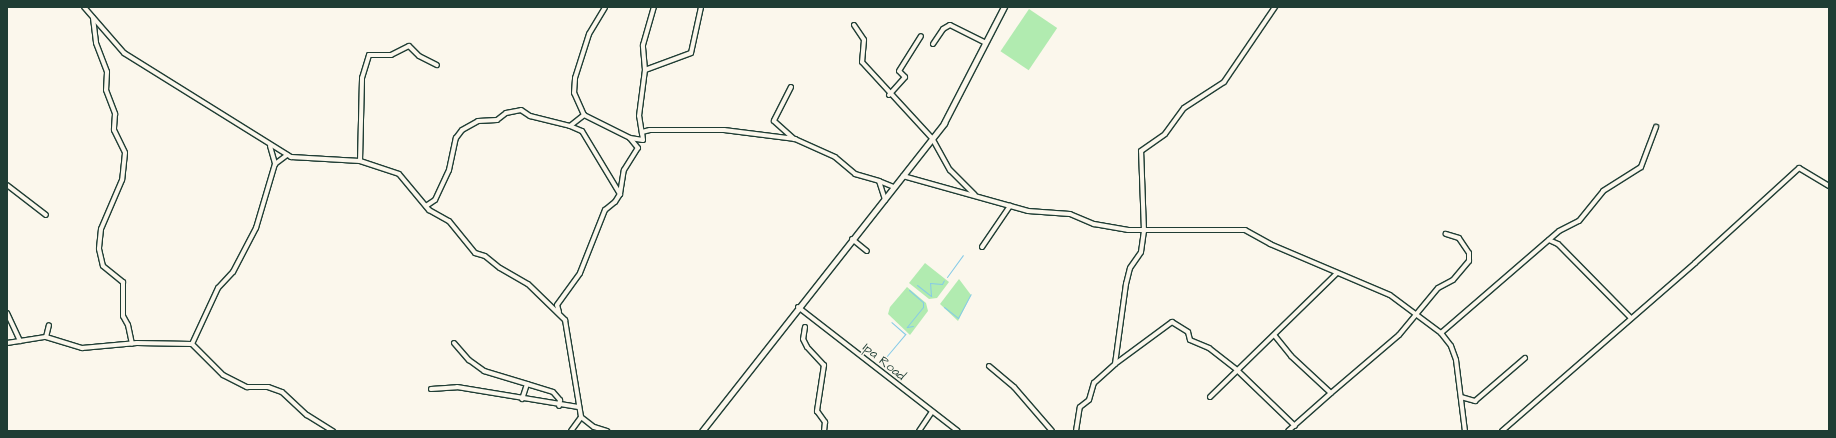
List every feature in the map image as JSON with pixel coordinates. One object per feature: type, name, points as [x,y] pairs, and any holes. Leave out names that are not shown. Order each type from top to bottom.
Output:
[{"type":"main road","points":[[702,431],[798,307],[903,176],[951,112],[1004,7]]},
{"type":"street","points":[[84,7],[124,53],[270,146],[287,155],[305,161],[360,162],[399,174],[426,206],[449,221],[475,252],[528,284],[561,316],[566,323],[578,407],[581,417],[594,427],[608,431]]},
{"type":"street","points":[[605,7],[589,34],[575,78],[574,93],[584,115],[630,138],[643,140]]},
{"type":"street","points":[[643,140],[639,116],[645,70],[642,45],[652,22],[654,7]]},
{"type":"street","points":[[645,70],[691,53],[701,7]]},
{"type":"street","points":[[1115,364],[1126,284],[1130,268],[1141,252],[1144,231],[1141,151],[1165,134],[1184,108],[1224,82],[1275,7]]},
{"type":"street","points":[[93,18],[96,44],[107,72],[106,90],[115,114],[114,130],[125,153],[122,180],[101,229],[99,249],[103,266],[123,282],[123,316],[128,325],[132,344]]},
{"type":"street","points":[[854,25],[864,40],[862,62],[889,95],[932,138],[950,170],[975,196]]},
{"type":"street","points":[[933,44],[943,29],[950,25],[986,43]]},
{"type":"street","points":[[889,95],[905,77],[899,71],[921,36]]},
{"type":"street","points":[[360,162],[362,78],[369,55],[391,55],[409,46],[418,56],[437,65]]},
{"type":"street","points":[[791,87],[774,121],[795,139],[835,157],[855,174],[894,187]]},
{"type":"street","points":[[426,206],[435,200],[454,159],[456,138],[469,125],[478,120],[497,120],[506,113],[521,110],[530,116],[570,126],[582,131],[620,194]]},
{"type":"street","points":[[570,126],[584,115]]},
{"type":"street","points":[[1441,333],[1549,240],[1563,229],[1579,221],[1603,191],[1641,167],[1646,159],[1656,127]]},
{"type":"street","points":[[643,140],[642,132],[650,130],[724,130],[795,139]]},
{"type":"street","points":[[561,316],[557,305],[580,273],[605,210],[615,202],[620,194],[624,170],[638,148],[630,138]]},
{"type":"street","points":[[192,344],[218,288],[233,272],[256,228],[275,164],[270,146]]},
{"type":"street","points":[[275,164],[287,155]]},
{"type":"street","points":[[1502,431],[1799,168],[1829,186]]},
{"type":"street","points":[[903,176],[1028,211],[1070,214],[1094,224],[1144,231],[1245,230],[1390,296],[1441,333],[1454,353],[1465,431]]},
{"type":"street","points":[[879,181],[884,200]]},
{"type":"street","points":[[7,185],[46,215]]},
{"type":"street","points":[[982,247],[1010,206]]},
{"type":"street","points":[[1288,431],[1399,335],[1442,285],[1456,277],[1469,261],[1469,252],[1459,238],[1446,234]]},
{"type":"street","points":[[852,239],[866,251]]},
{"type":"street","points":[[1549,240],[1558,244],[1631,318]]},
{"type":"street","points":[[1210,397],[1275,336],[1337,272]]},
{"type":"street","name":"Ipa Road","points":[[798,307],[958,431]]},
{"type":"street","points":[[7,313],[20,341]]},
{"type":"street","points":[[1076,431],[1080,407],[1089,400],[1094,383],[1115,364],[1172,322],[1188,332],[1190,340],[1209,348],[1238,371],[1295,426]]},
{"type":"street","points":[[46,337],[48,325]]},
{"type":"street","points":[[805,326],[803,339],[807,347],[824,364],[818,411],[824,422],[824,431]]},
{"type":"street","points":[[1275,336],[1292,356],[1331,393]]},
{"type":"street","points":[[7,343],[46,337],[82,348],[132,344],[192,344],[223,375],[247,387],[268,387],[282,392],[307,415],[333,431]]},
{"type":"street","points":[[454,343],[468,360],[484,371],[553,392],[560,400],[560,406]]},
{"type":"street","points":[[1460,397],[1475,401],[1526,358]]},
{"type":"street","points":[[989,366],[1014,387],[1052,430]]},
{"type":"street","points":[[522,399],[527,384]]},
{"type":"street","points":[[431,389],[457,387],[560,406],[578,407]]},
{"type":"street","points":[[919,431],[932,412]]},
{"type":"street","points":[[571,431],[581,417]]},
{"type":"green space","points":[[1029,9],[1057,28],[1029,70],[1000,51]]},
{"type":"green space","points":[[925,263],[949,282],[937,298],[929,299],[909,283]]},
{"type":"green space","points":[[959,279],[971,295],[958,321],[940,304]]},
{"type":"green space","points":[[907,287],[926,303],[928,311],[910,335],[888,314],[890,307]]},
{"type":"waterway","points":[[947,277],[963,255]]},
{"type":"waterway","points":[[917,285],[931,296],[930,283],[942,284],[944,280]]},
{"type":"waterway","points":[[909,290],[923,302],[923,307],[907,327],[913,326]]},
{"type":"waterway","points":[[944,307],[958,318],[971,294]]},
{"type":"waterway","points":[[881,363],[905,334],[891,322]]}]
